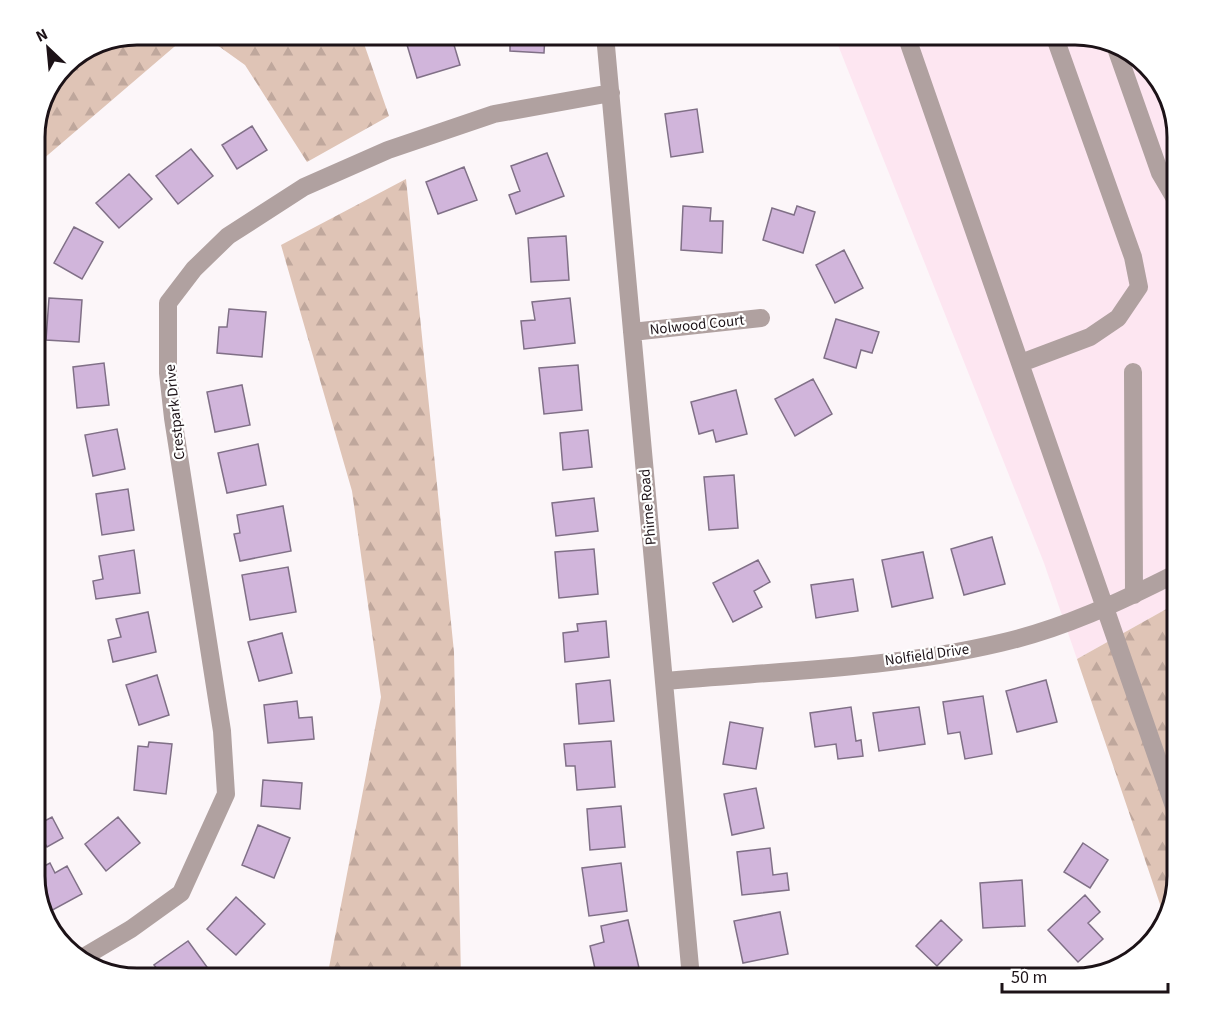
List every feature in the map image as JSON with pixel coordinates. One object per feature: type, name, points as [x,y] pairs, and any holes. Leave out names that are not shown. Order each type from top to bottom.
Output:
[{"type":"street","name":"Phirne Road","points":[[606,45],[690,968]]},
{"type":"street","points":[[910,45],[1167,783]]},
{"type":"street","points":[[1022,363],[1090,338],[1118,318],[1139,286],[1133,257],[1058,45]]},
{"type":"street","points":[[1120,58],[1160,173],[1167,184]]},
{"type":"street","name":"Crestpark Drive","points":[[89,954],[132,929],[181,893],[226,794],[222,730],[172,407],[168,373],[168,303],[194,269],[228,236],[304,188],[388,150],[494,114],[611,93]]},
{"type":"street","name":"Nolwood Court","points":[[632,332],[761,318]]},
{"type":"street","points":[[1133,372],[1134,595]]},
{"type":"street","name":"Nolfield Drive","points":[[664,681],[940,656],[1002,643],[1087,616],[1167,578]]},
{"type":"shaded area","points":[[838,45],[1075,45],[1093,47],[1110,52],[1136,68],[1148,81],[1162,108],[1167,137],[1167,609],[1077,659],[1044,563]]},
{"type":"green space","points":[[137,45],[176,45],[45,157],[48,113],[64,81],[67,78],[78,78],[78,67],[91,57],[108,50]]},
{"type":"green space","points":[[217,45],[364,45],[389,116],[307,162],[245,65]]},
{"type":"green space","points":[[406,179],[454,652],[461,968],[329,968],[381,697],[352,491],[281,245]]},
{"type":"green space","points":[[1167,609],[1167,876],[1161,907],[1077,659]]},
{"type":"building","points":[[407,45],[454,45],[460,65],[417,78]]},
{"type":"building","points":[[510,45],[544,45],[544,53],[510,51]]},
{"type":"building","points":[[697,109],[703,152],[671,157],[665,114]]},
{"type":"building","points":[[252,126],[267,150],[237,169],[222,145]]},
{"type":"building","points":[[191,149],[213,176],[178,204],[156,176]]},
{"type":"building","points":[[547,153],[564,196],[516,214],[509,195],[520,191],[511,166]]},
{"type":"building","points":[[464,167],[477,200],[438,214],[426,182]]},
{"type":"building","points":[[129,174],[152,199],[119,228],[96,203]]},
{"type":"building","points":[[683,206],[711,208],[710,221],[723,221],[722,253],[681,250]]},
{"type":"building","points":[[797,206],[815,212],[803,253],[763,240],[772,208],[794,215]]},
{"type":"building","points":[[74,227],[103,242],[82,279],[54,263]]},
{"type":"building","points":[[566,236],[569,280],[531,282],[528,238]]},
{"type":"building","points":[[844,250],[863,288],[835,303],[816,265]]},
{"type":"building","points":[[49,298],[82,300],[79,342],[46,340]]},
{"type":"building","points":[[570,298],[575,343],[524,349],[521,321],[535,320],[532,302]]},
{"type":"building","points":[[229,309],[266,312],[262,357],[217,353],[219,327],[227,327]]},
{"type":"building","points":[[836,319],[879,332],[872,353],[861,350],[856,368],[824,358]]},
{"type":"building","points":[[104,363],[109,405],[77,408],[73,367]]},
{"type":"building","points":[[578,365],[582,410],[544,414],[539,368]]},
{"type":"building","points":[[813,379],[832,414],[795,436],[775,399]]},
{"type":"building","points":[[242,385],[250,425],[215,432],[207,392]]},
{"type":"building","points":[[736,390],[747,434],[716,442],[713,430],[699,434],[691,402]]},
{"type":"building","points":[[117,429],[125,469],[93,476],[85,435]]},
{"type":"building","points":[[588,430],[592,467],[563,470],[560,433]]},
{"type":"building","points":[[258,444],[266,485],[227,493],[218,453]]},
{"type":"building","points":[[734,475],[738,528],[709,530],[704,477]]},
{"type":"building","points":[[128,489],[134,530],[102,535],[96,494]]},
{"type":"building","points":[[594,498],[598,531],[556,536],[552,503]]},
{"type":"building","points":[[283,506],[291,551],[240,561],[234,534],[240,533],[237,515]]},
{"type":"building","points":[[992,537],[1005,584],[964,595],[951,549]]},
{"type":"building","points":[[594,549],[598,594],[559,598],[555,552]]},
{"type":"building","points":[[134,550],[140,593],[96,599],[93,581],[103,579],[99,556]]},
{"type":"building","points":[[923,552],[933,598],[892,607],[882,560]]},
{"type":"building","points":[[758,560],[770,582],[754,591],[762,607],[733,622],[713,583]]},
{"type":"building","points":[[288,567],[296,612],[250,620],[242,575]]},
{"type":"building","points":[[853,579],[858,611],[816,618],[811,585]]},
{"type":"building","points":[[148,612],[156,652],[113,662],[108,640],[121,637],[116,619]]},
{"type":"building","points":[[606,621],[609,657],[565,662],[563,633],[578,631],[577,624]]},
{"type":"building","points":[[282,633],[292,673],[259,681],[248,642]]},
{"type":"building","points":[[157,675],[169,715],[139,725],[126,685]]},
{"type":"building","points":[[610,680],[614,721],[579,724],[576,684]]},
{"type":"building","points":[[1046,680],[1057,722],[1017,732],[1006,691]]},
{"type":"building","points":[[983,696],[992,754],[965,759],[960,732],[948,734],[943,702]]},
{"type":"building","points":[[297,701],[299,718],[312,717],[314,739],[268,743],[264,705]]},
{"type":"building","points":[[851,707],[856,741],[861,740],[863,756],[838,759],[836,744],[815,747],[810,713]]},
{"type":"building","points":[[919,707],[925,744],[879,751],[873,713]]},
{"type":"building","points":[[730,722],[763,728],[756,769],[723,764]]},
{"type":"building","points":[[611,741],[615,787],[577,790],[575,766],[566,766],[564,744]]},
{"type":"building","points":[[149,742],[172,744],[166,794],[134,790],[138,746],[148,747]]},
{"type":"building","points":[[263,780],[302,783],[300,809],[261,806]]},
{"type":"building","points":[[756,788],[764,828],[732,835],[724,794]]},
{"type":"building","points":[[621,806],[625,847],[590,850],[587,809]]},
{"type":"building","points":[[52,817],[63,838],[47,847],[45,844],[45,821]]},
{"type":"building","points":[[118,817],[140,843],[106,871],[85,844]]},
{"type":"building","points":[[258,825],[290,838],[274,878],[242,865]]},
{"type":"building","points":[[1083,843],[1108,860],[1090,888],[1064,872]]},
{"type":"building","points":[[770,848],[773,875],[787,873],[789,890],[742,895],[737,852]]},
{"type":"building","points":[[50,863],[55,873],[67,866],[82,894],[52,910],[45,882],[45,866]]},
{"type":"building","points":[[621,863],[627,911],[589,916],[582,868]]},
{"type":"building","points":[[1022,880],[1025,926],[983,928],[980,883]]},
{"type":"building","points":[[1085,895],[1100,912],[1088,923],[1103,939],[1078,962],[1048,930]]},
{"type":"building","points":[[236,897],[265,924],[236,955],[207,929]]},
{"type":"building","points":[[780,912],[788,954],[743,963],[734,921]]},
{"type":"building","points":[[628,920],[639,968],[595,968],[590,946],[604,942],[601,926]]},
{"type":"building","points":[[941,920],[962,940],[937,966],[916,946]]},
{"type":"building","points":[[188,941],[207,967],[156,968],[154,965]]}]
